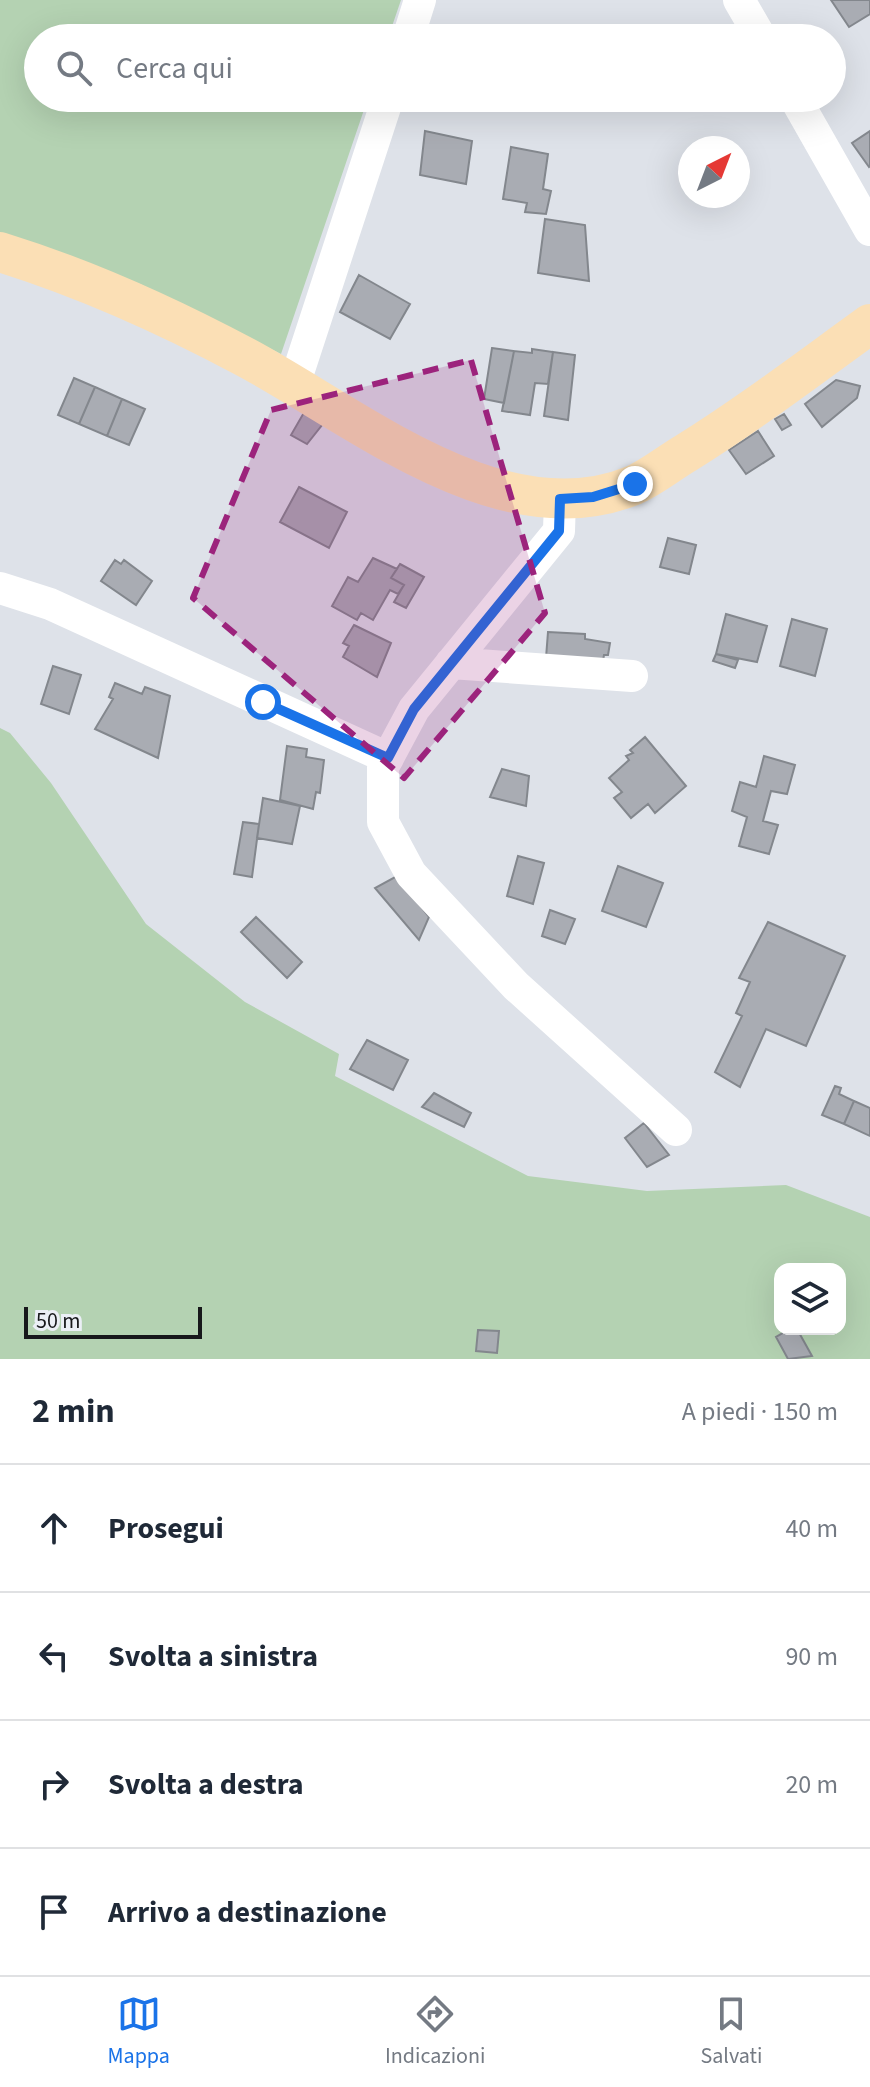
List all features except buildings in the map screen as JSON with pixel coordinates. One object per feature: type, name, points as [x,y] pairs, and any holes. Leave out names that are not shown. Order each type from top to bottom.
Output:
[{"type":"main road","points":[[0,252],[125,299],[245,357],[463,478],[525,497],[593,497],[635,484],[717,433],[870,324]]},
{"type":"street","points":[[412,24],[420,0]]},
{"type":"street","points":[[739,0],[753,24]]},
{"type":"street","points":[[294,385],[383,112]]},
{"type":"street","points":[[803,112],[870,230]]},
{"type":"street","points":[[560,499],[559,531],[414,709],[383,767],[383,822],[411,874],[516,986],[676,1130]]},
{"type":"street","points":[[0,588],[50,604],[388,758]]},
{"type":"street","points":[[451,663],[632,676]]},
{"type":"highlighted area","points":[[471,360],[545,613],[404,778],[193,598],[271,410]]},
{"type":"green space","points":[[0,0],[401,0],[393,24],[24,24],[24,112],[363,112],[281,354],[140,284],[0,236]]},
{"type":"green space","points":[[0,728],[10,733],[51,783],[146,924],[245,1002],[339,1054],[335,1076],[528,1176],[647,1191],[786,1185],[870,1217],[870,1359],[0,1359]]},
{"type":"route","points":[[263,702],[388,758],[414,709],[559,531],[560,499],[593,497],[635,484]]}]
